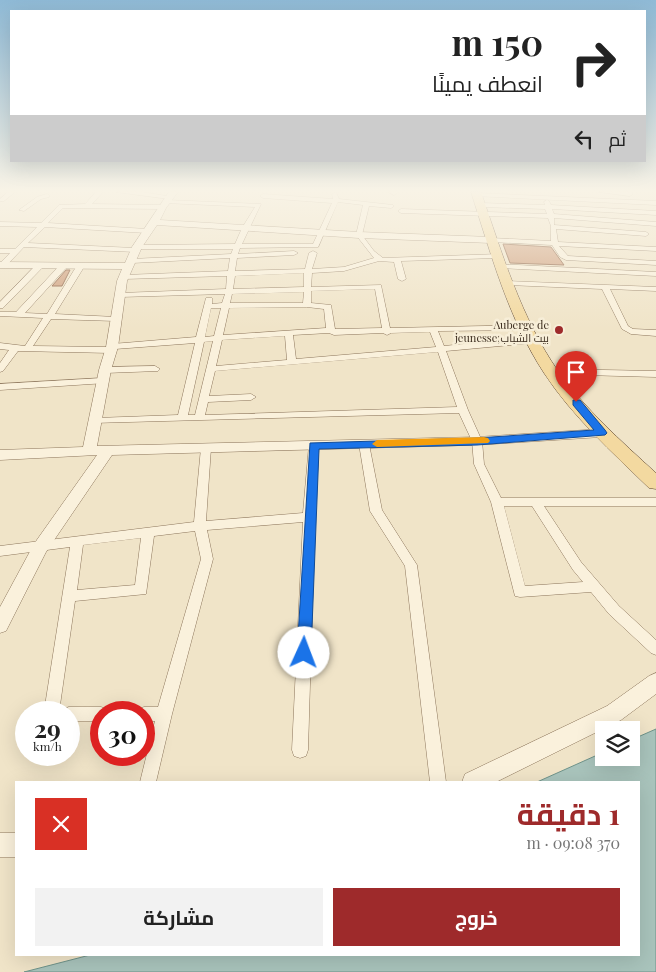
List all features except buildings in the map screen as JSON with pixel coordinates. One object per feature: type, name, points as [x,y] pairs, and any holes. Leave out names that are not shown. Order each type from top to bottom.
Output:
[{"type":"main road","points":[[491,240],[530,333],[551,372],[602,433],[656,483]]},
{"type":"street","points":[[1,265],[31,237]]},
{"type":"street","points":[[89,451],[111,349],[120,295],[132,260],[145,237]]},
{"type":"street","points":[[199,418],[226,306],[234,255],[241,237]]},
{"type":"street","points":[[307,306],[308,271],[319,237]]},
{"type":"street","points":[[361,237],[371,252],[380,259]]},
{"type":"street","points":[[421,237],[655,249]]},
{"type":"street","points":[[554,237],[554,244],[562,257],[656,263]]},
{"type":"street","points":[[617,237],[622,248]]},
{"type":"street","points":[[648,237],[655,249]]},
{"type":"street","points":[[24,245],[132,260],[213,274],[344,269],[380,259],[499,261],[587,270],[656,274]]},
{"type":"street","points":[[1,265],[80,267],[237,246],[314,249]]},
{"type":"street","points":[[132,260],[314,249]]},
{"type":"street","points":[[0,250],[17,251]]},
{"type":"street","points":[[182,418],[218,256]]},
{"type":"street","points":[[583,259],[587,270]]},
{"type":"street","points":[[397,260],[402,279]]},
{"type":"street","points":[[0,306],[39,267]]},
{"type":"street","points":[[19,314],[63,267]]},
{"type":"street","points":[[27,349],[80,267]]},
{"type":"street","points":[[508,283],[656,289]]},
{"type":"street","points":[[120,295],[378,287],[387,332]]},
{"type":"street","points":[[605,287],[625,327],[631,331],[656,333]]},
{"type":"street","points":[[208,306],[328,306],[330,330]]},
{"type":"street","points":[[0,314],[116,319]]},
{"type":"street","points":[[0,346],[27,349],[111,349],[218,338],[330,330],[334,332],[432,330],[530,333]]},
{"type":"street","points":[[432,330],[477,441],[479,464],[497,502],[520,592],[594,587]]},
{"type":"street","points":[[289,333],[292,362]]},
{"type":"street","points":[[210,369],[441,349],[530,333]]},
{"type":"street","points":[[0,369],[15,348]]},
{"type":"street","points":[[0,387],[155,369]]},
{"type":"street","points":[[551,372],[656,374]]},
{"type":"street","points":[[203,399],[251,397]]},
{"type":"street","points":[[96,421],[463,410]]},
{"type":"street","points":[[0,455],[477,441],[602,433]]},
{"type":"street","points":[[364,444],[376,511],[411,565],[438,781]]},
{"type":"street","points":[[300,750],[309,517],[314,445]]},
{"type":"street","points":[[148,781],[164,714],[207,559],[200,526],[206,448]]},
{"type":"street","points":[[0,625],[40,548],[108,451]]},
{"type":"street","points":[[497,502],[656,502]]},
{"type":"street","points":[[535,502],[577,566],[594,587],[614,610],[656,649]]},
{"type":"street","points":[[0,551],[40,548],[200,526],[309,517]]},
{"type":"street","points":[[69,596],[141,590],[148,532]]},
{"type":"street","points":[[54,701],[78,542]]},
{"type":"street","points":[[475,781],[614,713],[656,682]]},
{"type":"street","points":[[155,714],[164,714]]},
{"type":"street","points":[[0,845],[15,846]]},
{"type":"water","points":[[656,729],[656,972],[24,972],[86,956],[640,956],[640,781],[539,781],[595,756],[595,766],[640,766],[640,736]]},
{"type":"slow traffic","points":[[377,444],[484,441]]},
{"type":"place","name":"Auberge de jeunesse;بيت الشباب","points":[[559,330]]},
{"type":"route","points":[[304,653],[309,517],[314,445],[477,441],[602,433],[576,402]]}]
